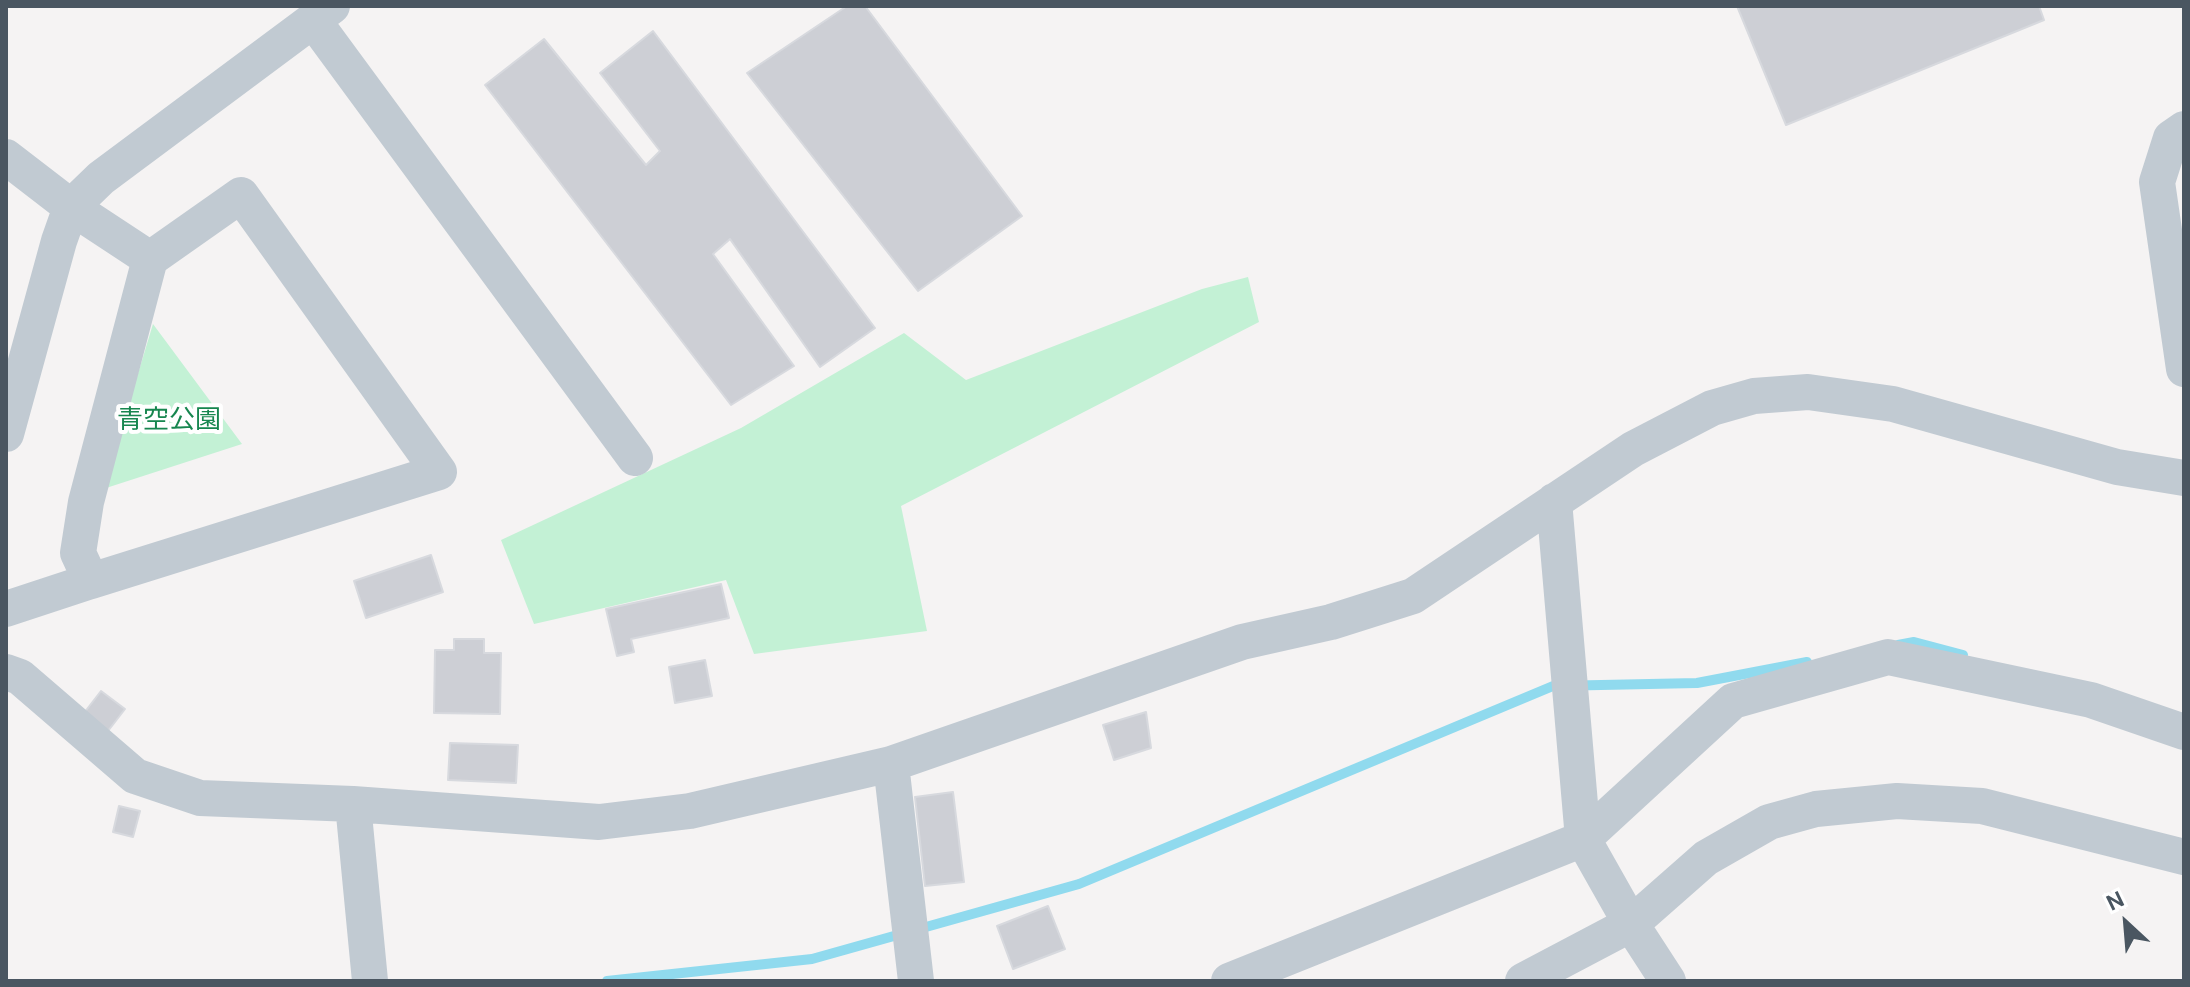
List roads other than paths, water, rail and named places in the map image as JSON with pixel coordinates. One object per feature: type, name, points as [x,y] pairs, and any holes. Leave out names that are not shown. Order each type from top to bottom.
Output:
[{"type":"street","points":[[6,434],[71,207],[101,178],[323,13],[635,458]]},
{"type":"street","points":[[2184,129],[2171,138],[2157,182],[2184,369]]},
{"type":"street","points":[[6,157],[71,207],[150,259]]},
{"type":"street","points":[[6,609],[439,472],[241,195],[150,259],[86,502],[78,553],[91,581]]},
{"type":"street","points":[[6,672],[20,677],[135,776],[200,798],[353,804],[599,822],[690,811],[891,764],[1242,642],[1331,622],[1413,596],[1633,449],[1712,408],[1754,396],[1808,392],[1893,404],[2117,467],[2184,478]]},
{"type":"street","points":[[1554,501],[1583,839],[1631,924],[1668,981]]},
{"type":"street","points":[[1229,981],[1583,839],[1733,701],[1888,657],[2091,700],[2184,732]]},
{"type":"street","points":[[891,764],[916,981]]},
{"type":"street","points":[[1523,981],[1631,924],[1706,858],[1769,822],[1816,809],[1897,801],[1982,806],[2184,857]]},
{"type":"street","points":[[353,804],[370,981]]},
{"type":"waterway","points":[[1898,645],[1914,642],[1963,655]]},
{"type":"waterway","points":[[607,981],[812,959],[1079,884],[1553,686],[1697,683],[1807,662]]},
{"type":"park label","name":"青空公園","points":[[169,421]]}]
